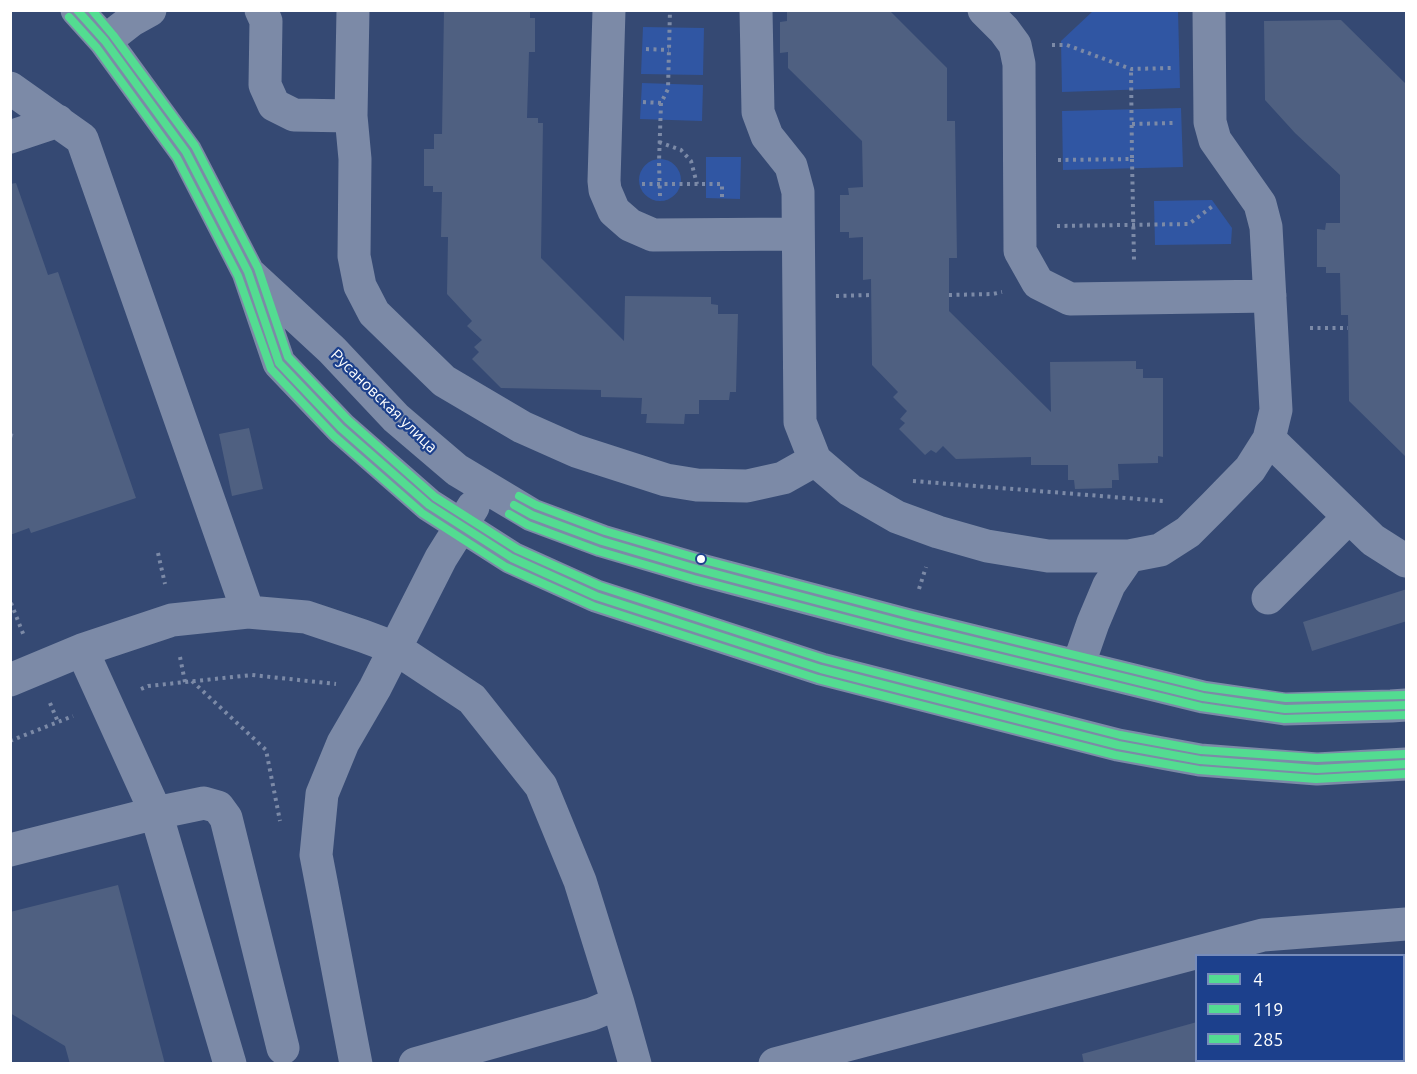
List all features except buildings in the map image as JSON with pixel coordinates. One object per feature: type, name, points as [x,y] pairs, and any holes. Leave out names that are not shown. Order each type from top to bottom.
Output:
[{"type":"street","name":"Русановская улица","points":[[77,10],[105,41],[186,152],[248,272],[279,363],[341,428],[429,505],[512,558],[596,596],[821,669],[1118,745],[1200,760],[1317,769],[1407,764]]},
{"type":"street","points":[[105,41],[132,20],[150,10]]},
{"type":"street","points":[[261,10],[266,21],[265,85],[274,105],[294,115],[351,116]]},
{"type":"street","points":[[353,10],[351,116],[355,159],[354,256],[360,286],[374,313],[444,381],[522,427],[576,451],[666,480],[697,485],[747,486],[783,478],[815,460]]},
{"type":"street","points":[[609,10],[604,181],[605,190],[614,211],[630,225],[652,235],[798,234]]},
{"type":"street","points":[[756,10],[758,112],[767,136],[791,166],[798,192],[800,422],[815,460],[850,490],[897,517],[987,546],[1048,556],[1129,556],[1160,550],[1188,532],[1214,506],[1250,469],[1269,439],[1276,410],[1266,227],[1260,204],[1215,140],[1210,122],[1209,10]]},
{"type":"street","points":[[984,10],[1015,45],[1019,64],[1020,251],[1038,283],[1070,299],[1270,296]]},
{"type":"street","points":[[10,88],[82,138],[248,612]]},
{"type":"street","points":[[10,137],[58,121]]},
{"type":"street","name":"Русановская улица","points":[[248,272],[332,350],[396,418],[457,470],[531,516],[602,541],[697,569],[1203,698],[1285,709],[1407,705]]},
{"type":"street","points":[[1269,439],[1373,540],[1407,561]]},
{"type":"street","points":[[356,1064],[316,855],[322,794],[343,744],[375,688],[441,558],[486,488]]},
{"type":"street","points":[[1268,598],[1349,517]]},
{"type":"street","points":[[1078,666],[1109,585],[1129,556]]},
{"type":"street","points":[[10,680],[82,650],[172,620],[248,612],[306,617],[395,648],[471,699],[541,786],[580,881],[635,1064]]},
{"type":"street","points":[[82,650],[156,813],[230,1064]]},
{"type":"street","points":[[10,850],[204,803],[218,807],[226,818],[283,1048]]},
{"type":"street","points":[[775,1064],[1263,935],[1407,924]]},
{"type":"street","points":[[415,1064],[592,1014],[618,1003]]},
{"type":"path","points":[[652,235],[660,195],[661,103],[668,89],[670,10]]},
{"type":"path","points":[[1015,45],[1067,45],[1131,69],[1209,67]]},
{"type":"path","points":[[1131,69],[1134,298]]},
{"type":"path","points":[[659,142],[681,150],[691,161],[697,184]]},
{"type":"path","points":[[1020,160],[1132,159]]},
{"type":"path","points":[[1020,226],[1189,224],[1244,181]]},
{"type":"path","points":[[605,190],[645,184],[722,184],[722,235]]},
{"type":"path","points":[[949,295],[993,294],[1038,283]]},
{"type":"path","points":[[908,480],[1214,506]]},
{"type":"path","points":[[158,553],[165,586]]},
{"type":"path","points":[[11,603],[25,639]]},
{"type":"path","points":[[179,651],[185,682]]},
{"type":"path","points":[[10,741],[148,686],[252,675],[375,688]]},
{"type":"shaded area","points":[[1093,11],[1178,11],[1180,88],[1062,92],[1061,41]]},
{"type":"shaded area","points":[[643,27],[704,28],[703,75],[641,74]]},
{"type":"shaded area","points":[[642,83],[703,85],[702,121],[640,119]]},
{"type":"shaded area","points":[[1181,108],[1183,167],[1063,170],[1062,111]]},
{"type":"shaded area","points":[[706,157],[741,157],[740,199],[706,198]]},
{"type":"shaded area","points":[[660,159],[675,165],[681,180],[675,195],[660,201],[645,195],[639,180],[645,165]]},
{"type":"shaded area","points":[[1212,200],[1232,228],[1231,244],[1155,245],[1154,201]]},
{"type":"transit line","name":"4","points":[[77,10],[105,41],[186,152],[248,272],[279,363],[341,428],[429,505],[512,558],[596,596],[821,669],[1118,745],[1200,760],[1317,769],[1406,764]]},
{"type":"transit line","name":"285","points":[[92,10],[195,146],[258,268],[288,357],[348,420],[435,497],[517,549],[600,586],[824,659],[1120,735],[1201,750],[1317,758],[1405,754]]},
{"type":"transit line","name":"119","points":[[69,17],[97,48],[177,158],[238,276],[271,369],[334,436],[422,513],[506,567],[593,606],[818,679],[1115,755],[1199,770],[1316,779],[1406,774]]},
{"type":"transit line","name":"285","points":[[519,496],[536,505],[605,531],[700,559],[912,615],[1205,687],[1286,698],[1405,695]]},
{"type":"transit line","name":"4","points":[[514,505],[532,515],[602,541],[697,569],[909,625],[1203,697],[1285,709],[1406,705]]},
{"type":"transit line","name":"119","points":[[509,514],[528,525],[598,551],[694,579],[907,635],[1201,707],[1284,719],[1406,715]]}]
